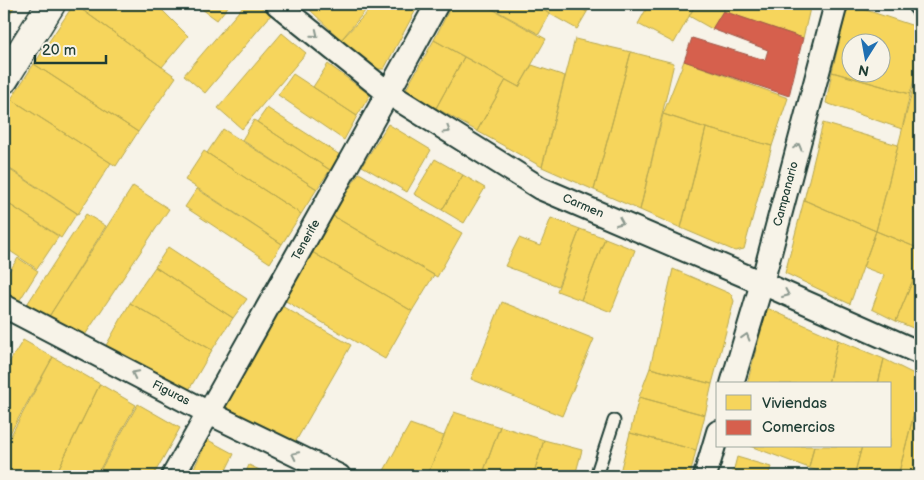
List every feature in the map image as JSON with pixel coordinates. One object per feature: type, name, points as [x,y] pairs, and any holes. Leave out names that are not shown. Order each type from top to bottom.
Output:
[{"type":"main road","points":[[4,78],[51,4]]},
{"type":"street","name":"Carmen","points":[[277,4],[388,93],[540,188],[920,353]]},
{"type":"street","name":"Tenerife","points":[[173,476],[437,4]]},
{"type":"street","name":"Campanario","points":[[733,382],[762,283],[836,4]]},
{"type":"street","name":"Figuras","points":[[4,306],[209,413],[339,476]]},
{"type":"street","points":[[705,476],[716,439]]},
{"type":"lane","points":[[596,476],[614,421]]},
{"type":"building: Viviendas","points":[[4,4],[16,4],[4,23]]},
{"type":"building: Viviendas","points":[[74,4],[156,4],[188,36],[162,67]]},
{"type":"building: Viviendas","points":[[74,4],[176,77],[138,132],[34,64]]},
{"type":"building: Viviendas","points":[[195,4],[230,4],[217,20]]},
{"type":"building: Viviendas","points":[[245,4],[257,4],[271,15],[205,93],[184,75]]},
{"type":"building: Viviendas","points":[[304,4],[371,4],[341,40]]},
{"type":"building: Viviendas","points":[[375,4],[419,4],[384,69],[374,69],[341,40]]},
{"type":"building: Viviendas","points":[[452,4],[483,4],[546,39],[519,87],[434,40]]},
{"type":"building: Viviendas","points":[[484,4],[532,4],[550,14],[539,34]]},
{"type":"building: Viviendas","points":[[532,4],[573,4],[587,12],[577,29]]},
{"type":"building: Viviendas","points":[[573,4],[591,4],[587,12]]},
{"type":"building: Viviendas","points":[[649,4],[696,4],[674,43],[638,24]]},
{"type":"building: Viviendas","points":[[696,4],[727,4],[712,29],[689,16]]},
{"type":"building: Viviendas","points":[[727,4],[811,4],[803,38],[723,11]]},
{"type":"building: Viviendas","points":[[848,4],[920,28],[920,58],[910,94],[867,82],[892,82],[892,32],[842,32],[842,75],[832,72]]},
{"type":"building: Viviendas","points":[[282,33],[306,53],[242,129],[218,108]]},
{"type":"building: Viviendas","points":[[575,39],[631,52],[594,190],[542,167]]},
{"type":"building: Viviendas","points":[[434,40],[464,57],[436,108],[405,91]]},
{"type":"building: Viviendas","points":[[631,52],[674,63],[640,210],[594,190]]},
{"type":"building: Viviendas","points":[[464,57],[506,80],[477,131],[436,108]]},
{"type":"building: Viviendas","points":[[684,61],[788,98],[772,146],[663,114]]},
{"type":"building: Viviendas","points":[[920,61],[920,199],[915,214],[920,216],[920,249],[876,231]]},
{"type":"building: Viviendas","points":[[34,64],[138,132],[116,166],[11,99]]},
{"type":"building: Viviendas","points":[[328,64],[370,95],[357,116],[313,87]]},
{"type":"building: Viviendas","points":[[532,65],[565,76],[542,167],[477,131],[506,80],[519,87]]},
{"type":"building: Viviendas","points":[[832,72],[842,75],[842,82],[867,82],[910,94],[902,129],[826,103]]},
{"type":"building: Viviendas","points":[[293,74],[357,116],[344,140],[278,95]]},
{"type":"building: Viviendas","points":[[11,99],[111,163],[78,214],[4,166],[4,110]]},
{"type":"building: Viviendas","points":[[267,108],[340,155],[330,170],[257,122]]},
{"type":"building: Viviendas","points":[[663,114],[706,128],[681,228],[640,210]]},
{"type":"building: Viviendas","points":[[254,120],[330,170],[317,189],[242,140]]},
{"type":"building: Viviendas","points":[[823,123],[898,145],[876,231],[804,200]]},
{"type":"building: Viviendas","points":[[388,124],[431,150],[407,192],[362,166]]},
{"type":"building: Viviendas","points":[[706,128],[772,146],[744,249],[735,251],[681,228]]},
{"type":"building: Viviendas","points":[[223,129],[317,189],[301,214],[207,153]]},
{"type":"building: Viviendas","points":[[204,151],[301,214],[282,244],[185,180]]},
{"type":"building: Viviendas","points":[[435,159],[463,175],[442,210],[414,194]]},
{"type":"building: Viviendas","points":[[4,165],[77,213],[61,238],[4,201]]},
{"type":"building: Viviendas","points":[[359,173],[462,233],[437,277],[333,216]]},
{"type":"building: Viviendas","points":[[463,175],[485,188],[464,223],[442,210]]},
{"type":"building: Viviendas","points":[[133,186],[169,209],[83,338],[48,318]]},
{"type":"building: Viviendas","points":[[197,189],[282,244],[270,263],[185,207]]},
{"type":"building: Viviendas","points":[[804,200],[876,231],[850,304],[785,273]]},
{"type":"building: Viviendas","points":[[4,201],[59,236],[37,269],[4,247]]},
{"type":"building: Viviendas","points":[[86,214],[106,226],[48,318],[24,309]]},
{"type":"building: Viviendas","points":[[333,216],[434,275],[412,311],[312,252]]},
{"type":"building: Viviendas","points":[[551,218],[580,229],[558,286],[505,266],[519,238],[540,246]]},
{"type":"building: Viviendas","points":[[580,229],[605,238],[581,300],[557,291]]},
{"type":"building: Viviendas","points":[[876,231],[920,249],[920,263],[896,321],[872,309],[884,275],[863,267]]},
{"type":"building: Viviendas","points":[[605,238],[635,250],[611,312],[581,300]]},
{"type":"building: Viviendas","points":[[168,247],[247,299],[233,318],[155,267]]},
{"type":"building: Viviendas","points":[[312,252],[412,311],[385,359],[284,300]]},
{"type":"building: Viviendas","points":[[18,258],[38,271],[16,306],[4,299],[4,279]]},
{"type":"building: Viviendas","points":[[920,263],[920,331],[896,321]]},
{"type":"building: Viviendas","points":[[155,267],[233,318],[212,350],[130,303]]},
{"type":"building: Viviendas","points":[[673,269],[731,294],[734,301],[712,384],[650,368]]},
{"type":"building: Viviendas","points":[[502,302],[594,339],[562,416],[471,379]]},
{"type":"building: Viviendas","points":[[130,303],[212,350],[186,395],[104,349]]},
{"type":"building: Viviendas","points":[[278,304],[351,345],[293,446],[221,405]]},
{"type":"building: Viviendas","points":[[767,308],[838,340],[828,382],[748,382]]},
{"type":"building: Viviendas","points":[[23,340],[53,357],[9,435],[4,432],[4,371]]},
{"type":"building: Viviendas","points":[[838,340],[884,359],[878,382],[828,382]]},
{"type":"building: Viviendas","points":[[53,357],[100,384],[55,476],[12,476],[4,471],[4,448]]},
{"type":"building: Viviendas","points":[[884,359],[920,377],[920,390],[898,476],[854,476],[861,448],[892,448],[892,382],[878,382]]},
{"type":"building: Viviendas","points":[[650,368],[712,384],[705,415],[639,397]]},
{"type":"building: Viviendas","points":[[100,384],[136,405],[96,476],[55,476]]},
{"type":"building: Viviendas","points":[[920,390],[920,476],[898,476]]},
{"type":"building: Viviendas","points":[[639,397],[705,415],[696,450],[630,433]]},
{"type":"building: Viviendas","points":[[138,404],[180,428],[153,476],[97,476]]},
{"type":"building: Viviendas","points":[[454,412],[500,427],[482,476],[427,476]]},
{"type":"building: Viviendas","points":[[410,424],[444,436],[427,476],[381,476]]},
{"type":"building: Viviendas","points":[[500,426],[544,440],[533,476],[482,476]]},
{"type":"building: Viviendas","points":[[630,433],[696,450],[690,476],[619,476]]},
{"type":"building: Viviendas","points":[[208,440],[234,454],[223,476],[190,476]]},
{"type":"building: Viviendas","points":[[544,440],[582,450],[575,476],[533,476]]},
{"type":"building: Viviendas","points":[[755,448],[814,448],[809,468]]},
{"type":"building: Viviendas","points":[[814,448],[861,448],[854,476],[833,476],[809,468]]},
{"type":"building: Viviendas","points":[[737,457],[771,467],[768,476],[732,476]]},
{"type":"building: Viviendas","points":[[249,465],[272,476],[244,476]]},
{"type":"building: Comercios","points":[[723,11],[803,38],[789,96],[684,61],[692,38],[765,60],[768,50],[712,29]]}]
